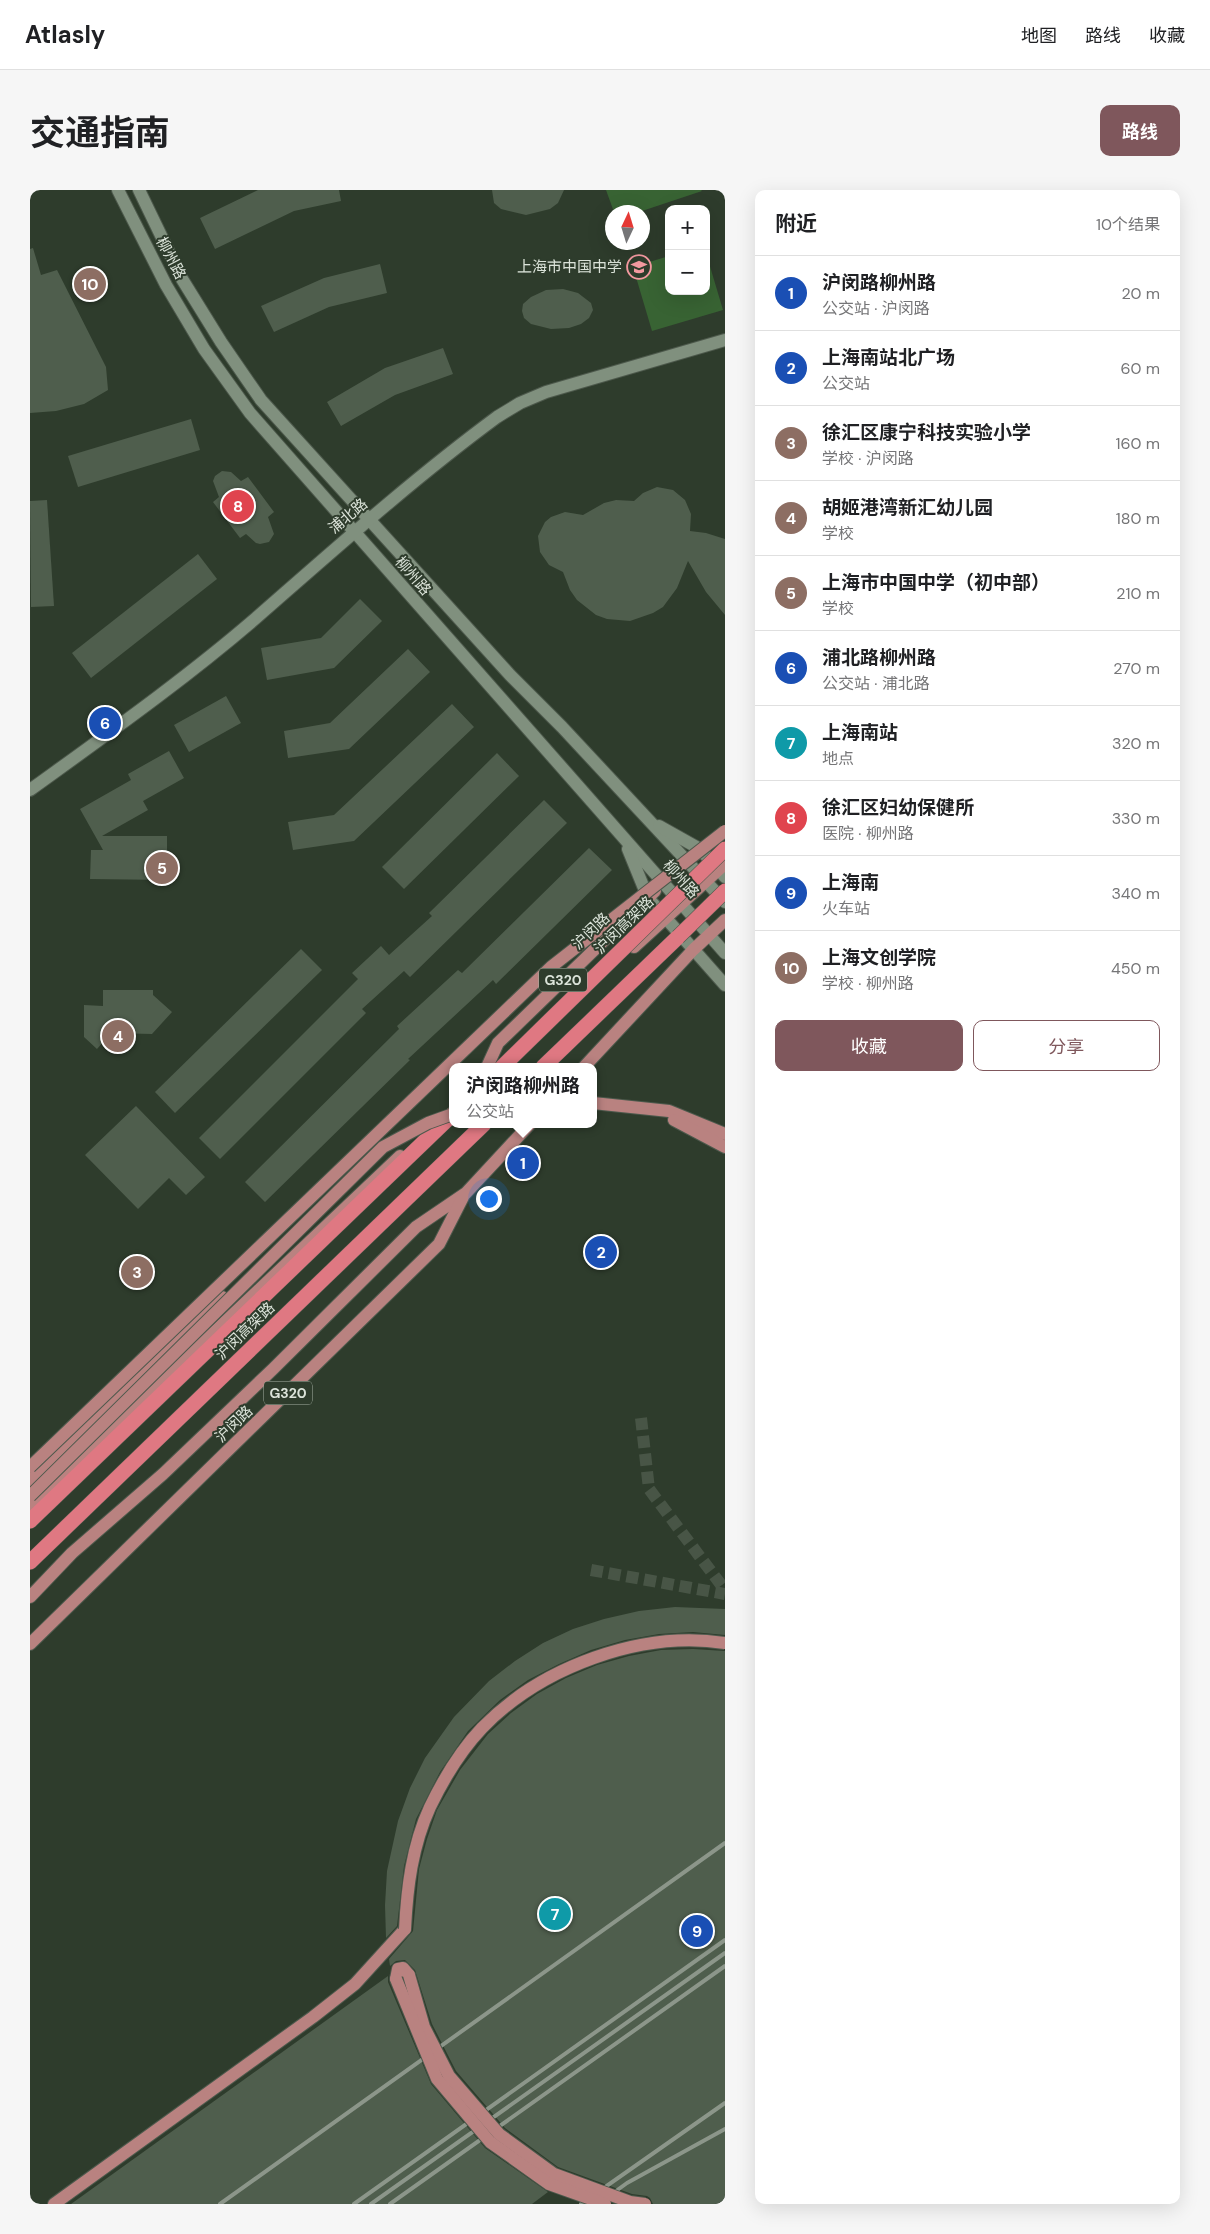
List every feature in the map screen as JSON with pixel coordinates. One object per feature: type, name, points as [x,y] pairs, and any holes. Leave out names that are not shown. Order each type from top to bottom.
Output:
[{"type":"highway","name":"沪闵高架路","points":[[506,1063],[725,849]]},
{"type":"highway","points":[[547,1063],[725,891]]},
{"type":"highway","name":"沪闵高架路","points":[[30,1521],[449,1118]]},
{"type":"highway","name":"沪闵高架路","points":[[30,1562],[480,1128]]},
{"type":"main road","name":"沪闵路","points":[[489,1063],[498,1043],[725,824]]},
{"type":"main road","points":[[451,1063],[551,967],[725,831]]},
{"type":"main road","points":[[501,1063],[723,870]]},
{"type":"main road","points":[[588,1063],[693,950],[725,920]]},
{"type":"main road","points":[[30,1467],[449,1065]]},
{"type":"main road","points":[[597,1103],[669,1111],[725,1134]]},
{"type":"main road","points":[[656,1109],[700,1136],[725,1147]]},
{"type":"main road","points":[[30,1506],[449,1110]]},
{"type":"main road","points":[[30,1496],[383,1146],[428,1123],[449,1115]]},
{"type":"main road","name":"沪闵路","points":[[30,1597],[72,1553],[163,1474],[416,1226],[466,1193],[526,1128]]},
{"type":"main road","points":[[30,1481],[294,1229],[375,1178]]},
{"type":"main road","name":"沪闵路","points":[[30,1644],[439,1244],[466,1193]]},
{"type":"main road","points":[[54,2204],[314,2017],[355,1984],[405,1929],[407,1890],[414,1851],[430,1808],[450,1771],[482,1728],[546,1679],[586,1660],[618,1650],[650,1644],[683,1641],[725,1643]]},
{"type":"main road","points":[[606,2204],[549,2184],[490,2142],[436,2079],[396,1979],[398,1969],[403,1968],[410,1975],[424,2027],[449,2076],[499,2134],[554,2174],[630,2202],[645,2204]]},
{"type":"street","name":"柳州路","points":[[118,190],[166,285],[204,349],[250,413],[725,954]]},
{"type":"street","name":"柳州路","points":[[139,190],[182,280],[260,400],[510,675],[562,727],[725,902]]},
{"type":"street","name":"浦北路","points":[[30,790],[143,707],[240,631],[369,519],[478,431],[520,403],[576,382],[725,340]]},
{"type":"street","points":[[649,820],[700,849],[723,870]]},
{"type":"street","points":[[624,840],[648,898],[725,985]]},
{"type":"green space","points":[[606,190],[702,191],[650,208],[650,205],[611,205]]},
{"type":"green space","points":[[665,257],[665,295],[710,295],[710,266],[723,310],[652,331],[633,267]]},
{"type":"building","points":[[258,190],[339,190],[341,201],[294,211],[215,249],[200,218]]},
{"type":"building","points":[[492,190],[564,190],[558,203],[550,209],[526,215],[501,209],[494,203]]},
{"type":"building","points":[[33,248],[41,275],[57,270],[106,367],[108,390],[84,404],[56,411],[30,413],[30,249]]},
{"type":"building","points":[[380,264],[387,293],[329,307],[274,332],[261,306],[324,278]]},
{"type":"building","points":[[563,289],[578,293],[591,303],[593,310],[589,318],[581,324],[569,328],[551,329],[531,324],[524,318],[523,304],[531,297],[546,290]]},
{"type":"building","points":[[443,348],[453,374],[395,395],[341,426],[327,402],[385,368]]},
{"type":"building","points":[[191,419],[200,450],[78,487],[68,456]]},
{"type":"building","points":[[222,471],[231,472],[241,481],[248,477],[274,512],[268,517],[274,534],[269,542],[256,543],[246,534],[240,538],[213,502],[219,497],[213,481],[215,476]]},
{"type":"building","points":[[657,487],[673,490],[685,500],[691,514],[690,531],[706,533],[725,539],[725,615],[706,592],[688,561],[677,588],[663,607],[653,613],[630,621],[607,619],[596,615],[577,600],[570,590],[563,572],[549,565],[540,552],[538,536],[545,522],[551,517],[565,512],[583,515],[604,503],[616,500],[634,501],[643,493]]},
{"type":"building","points":[[47,500],[54,606],[31,607],[30,501]]},
{"type":"building","points":[[198,554],[217,579],[91,678],[72,653]]},
{"type":"building","points":[[360,599],[382,621],[334,668],[267,680],[261,648],[321,638]]},
{"type":"building","points":[[408,649],[430,672],[349,749],[288,758],[284,731],[330,723]]},
{"type":"building","points":[[226,696],[241,723],[189,752],[174,725]]},
{"type":"building","points":[[452,704],[474,727],[354,841],[293,850],[288,822],[334,815]]},
{"type":"building","points":[[169,751],[184,778],[143,801],[148,810],[102,836],[167,836],[167,880],[90,879],[91,850],[103,850],[80,809],[131,780],[128,774]]},
{"type":"building","points":[[497,753],[519,776],[404,889],[382,867]]},
{"type":"building","points":[[544,800],[567,823],[410,977],[404,971],[362,1009],[366,1013],[220,1159],[199,1138],[358,979],[352,973],[381,946],[389,955],[432,916],[429,913]]},
{"type":"building","points":[[589,848],[612,870],[496,984],[493,980],[408,1059],[410,1060],[265,1202],[245,1182],[399,1029],[397,1026],[458,970],[462,973]]},
{"type":"building","points":[[301,949],[322,970],[175,1113],[155,1092]]},
{"type":"building","points":[[103,990],[153,990],[153,995],[172,1012],[152,1034],[111,1033],[97,1049],[84,1037],[84,1005],[103,1006]]},
{"type":"building","points":[[136,1106],[205,1177],[186,1195],[169,1178],[138,1209],[85,1155]]},
{"type":"building","points":[[675,1607],[725,1609],[725,1635],[693,1632],[659,1634],[625,1640],[591,1650],[528,1680],[500,1700],[468,1731],[440,1772],[416,1819],[404,1866],[397,1926],[386,1938],[387,1871],[398,1821],[410,1788],[425,1758],[454,1717],[489,1681],[543,1643],[573,1629],[604,1619],[639,1611]]},
{"type":"building","points":[[661,1650],[725,1651],[725,2204],[653,2204],[647,2196],[632,2194],[558,2167],[505,2128],[456,2071],[432,2024],[415,1970],[405,1960],[396,1961],[390,1966],[389,1959],[413,1931],[419,1869],[437,1810],[460,1770],[488,1734],[511,1713],[537,1694],[566,1678],[597,1665]]},
{"type":"building","points":[[388,1976],[388,1982],[431,2084],[485,2148],[548,2192],[532,2204],[71,2204]]},
{"type":"tunnel","points":[[641,1418],[649,1489],[725,1590]]},
{"type":"tunnel","points":[[591,1570],[725,1594]]},
{"type":"railway","points":[[220,2204],[725,1843]]},
{"type":"railway","points":[[354,2204],[725,1940]]},
{"type":"railway","points":[[371,2204],[725,1953]]},
{"type":"railway","points":[[390,2204],[725,1966]]},
{"type":"railway","points":[[581,2204],[725,2103]]},
{"type":"railway","points":[[598,2204],[627,2183],[725,2129]]},
{"type":"place","name":"上海市中国中学","points":[[639,267]]},
{"type":"place","name":"上海文创学院","points":[[90,284]]},
{"type":"place","name":"徐汇区妇幼保健所","points":[[238,506]]},
{"type":"place","name":"浦北路柳州路","points":[[105,723]]},
{"type":"place","name":"上海市中国中学（初中部）","points":[[162,868]]},
{"type":"place","name":"胡姬港湾新汇幼儿园","points":[[118,1036]]},
{"type":"place","name":"沪闵路柳州路","points":[[523,1163]]},
{"type":"place","name":"上海南站北广场","points":[[601,1252]]},
{"type":"place","name":"徐汇区康宁科技实验小学","points":[[137,1272]]},
{"type":"place","name":"上海南站","points":[[555,1914]]},
{"type":"place","name":"上海南","points":[[697,1931]]}]
